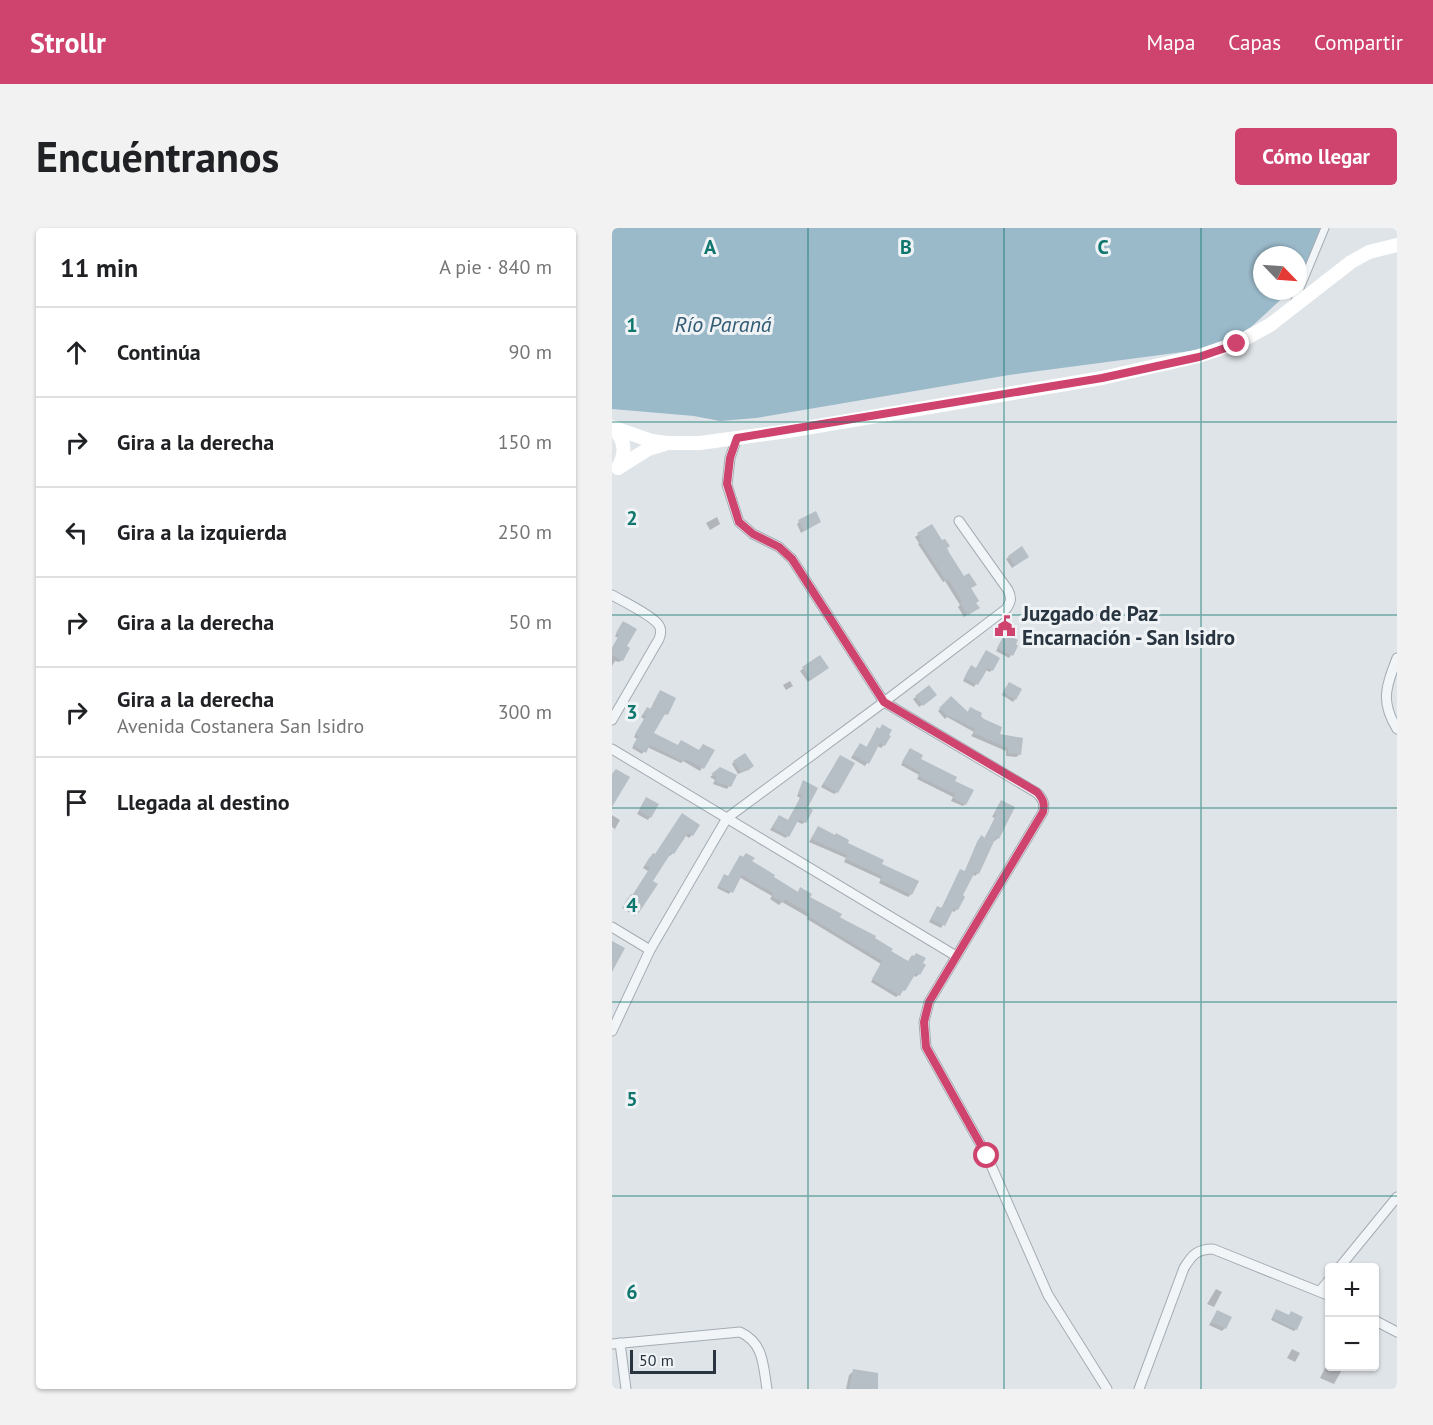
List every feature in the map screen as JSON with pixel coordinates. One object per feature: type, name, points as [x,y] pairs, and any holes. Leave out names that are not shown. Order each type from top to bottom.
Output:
[{"type":"main road","points":[[612,427],[652,441],[700,443],[1102,378],[1199,357],[1237,344],[1269,325],[1350,262],[1369,252],[1397,245]]},
{"type":"main road","points":[[612,427],[623,441],[622,459],[615,470]]},
{"type":"main road","points":[[615,470],[648,450],[667,443]]},
{"type":"street","points":[[1293,306],[1325,228]]},
{"type":"street","points":[[737,438],[730,458],[727,484],[739,522],[753,534],[779,547],[792,559],[884,702],[1037,792],[1045,805],[1043,812],[929,1002],[924,1022],[926,1047],[987,1156],[1048,1295],[1107,1389]]},
{"type":"street","points":[[612,1031],[650,950],[727,818],[884,702],[1010,604],[1011,597],[1008,590],[959,521]]},
{"type":"street","points":[[612,595],[652,619],[659,625],[661,631],[660,639],[612,720]]},
{"type":"street","points":[[1397,658],[1386,688],[1388,714],[1397,729]]},
{"type":"street","points":[[612,749],[956,956]]},
{"type":"street","points":[[612,927],[650,950]]},
{"type":"street","points":[[1343,1263],[1397,1197]]},
{"type":"street","points":[[1139,1389],[1184,1268],[1191,1257],[1203,1249],[1213,1250],[1325,1294]]},
{"type":"street","points":[[1320,1291],[1325,1284]]},
{"type":"street","points":[[1379,1323],[1397,1332]]},
{"type":"street","points":[[626,1389],[616,1344],[740,1332],[755,1341],[761,1351],[767,1389]]},
{"type":"water","name":"Río Paraná","points":[[612,228],[1321,228],[1307,266],[1307,246],[1253,246],[1253,300],[1280,300],[1250,328],[1229,340],[1198,350],[1009,375],[756,418],[720,421],[694,416],[612,409]]},
{"type":"building","points":[[816,511],[821,522],[804,531],[798,520]]},
{"type":"building","points":[[932,524],[942,540],[945,539],[950,546],[947,548],[964,576],[969,573],[977,585],[971,588],[979,601],[976,603],[980,608],[968,615],[948,579],[946,581],[919,540],[921,539],[917,533]]},
{"type":"building","points":[[1022,546],[1029,557],[1015,566],[1008,556]]},
{"type":"building","points":[[623,621],[637,629],[627,646],[630,648],[623,661],[612,655],[612,648],[619,635],[616,633]]},
{"type":"building","points":[[1008,635],[1018,640],[1013,656],[997,648],[1003,637],[1006,639]]},
{"type":"building","points":[[986,650],[1000,658],[993,671],[988,668],[978,685],[964,678],[971,665],[976,668]]},
{"type":"building","points":[[820,655],[829,668],[811,680],[802,667]]},
{"type":"building","points":[[1009,682],[1022,689],[1016,700],[1003,692]]},
{"type":"building","points":[[929,685],[937,695],[923,706],[915,696]]},
{"type":"building","points":[[660,690],[676,698],[668,715],[665,714],[654,733],[678,745],[681,740],[699,750],[703,744],[715,750],[704,769],[686,759],[684,762],[650,745],[646,753],[633,745],[639,736],[635,734],[646,716],[643,714],[647,707],[651,709]]},
{"type":"building","points":[[951,696],[968,712],[970,707],[982,713],[981,716],[984,719],[1002,727],[1000,734],[1023,738],[1021,755],[1008,753],[1008,748],[973,733],[974,729],[977,730],[949,717],[939,708]]},
{"type":"building","points":[[882,724],[892,730],[889,735],[891,736],[885,746],[880,743],[869,764],[853,755],[860,743],[867,747],[877,727],[880,729]]},
{"type":"building","points":[[910,748],[923,755],[921,759],[957,777],[955,781],[974,790],[966,805],[953,798],[955,794],[918,776],[920,772],[902,762]]},
{"type":"building","points":[[745,753],[754,766],[741,772],[733,761]]},
{"type":"building","points":[[840,755],[855,763],[838,793],[823,784]]},
{"type":"building","points":[[720,767],[737,775],[731,787],[714,781],[717,777],[711,774]]},
{"type":"building","points":[[616,769],[630,777],[612,807],[612,774]]},
{"type":"building","points":[[803,780],[818,788],[808,807],[813,810],[806,823],[799,819],[789,837],[772,827],[779,815],[788,820],[802,795],[798,793]]},
{"type":"building","points":[[646,797],[659,804],[651,818],[639,811]]},
{"type":"building","points":[[1001,800],[1015,807],[999,839],[996,837],[979,874],[975,872],[958,910],[954,908],[945,926],[931,919],[937,906],[942,908],[960,869],[965,871],[981,835],[985,838]]},
{"type":"building","points":[[682,813],[700,825],[693,836],[688,833],[674,854],[671,853],[653,881],[658,884],[638,914],[624,905],[650,868],[645,865]]},
{"type":"building","points":[[818,826],[835,835],[836,833],[849,840],[848,843],[884,860],[882,864],[919,881],[912,895],[880,880],[882,876],[845,859],[847,855],[811,839]]},
{"type":"building","points":[[746,853],[755,858],[752,861],[775,875],[774,877],[798,892],[800,887],[812,894],[810,897],[842,914],[840,917],[845,920],[876,936],[875,938],[893,949],[891,951],[908,961],[916,953],[926,958],[923,963],[926,965],[920,975],[916,973],[900,996],[872,979],[882,961],[808,916],[810,914],[785,899],[783,903],[772,896],[773,893],[742,875],[733,893],[718,886],[724,874],[728,876],[740,855],[743,857]]},
{"type":"building","points":[[612,941],[625,948],[612,972]]},
{"type":"building","points":[[1276,1309],[1289,1315],[1291,1311],[1303,1317],[1297,1330],[1272,1318]]},
{"type":"building","points":[[1217,1310],[1232,1317],[1226,1329],[1211,1322]]},
{"type":"building","points":[[853,1369],[878,1373],[878,1389],[849,1389]]},
{"type":"place","name":"Juzgado de Paz Encarnación - San Isidro","points":[[1005,626]]},
{"type":"route","points":[[987,1156],[926,1047],[924,1022],[929,1002],[1043,812],[1045,805],[1037,792],[884,702],[792,559],[779,547],[753,534],[739,522],[727,484],[730,458],[737,438],[1102,378],[1199,357],[1237,344]]}]
